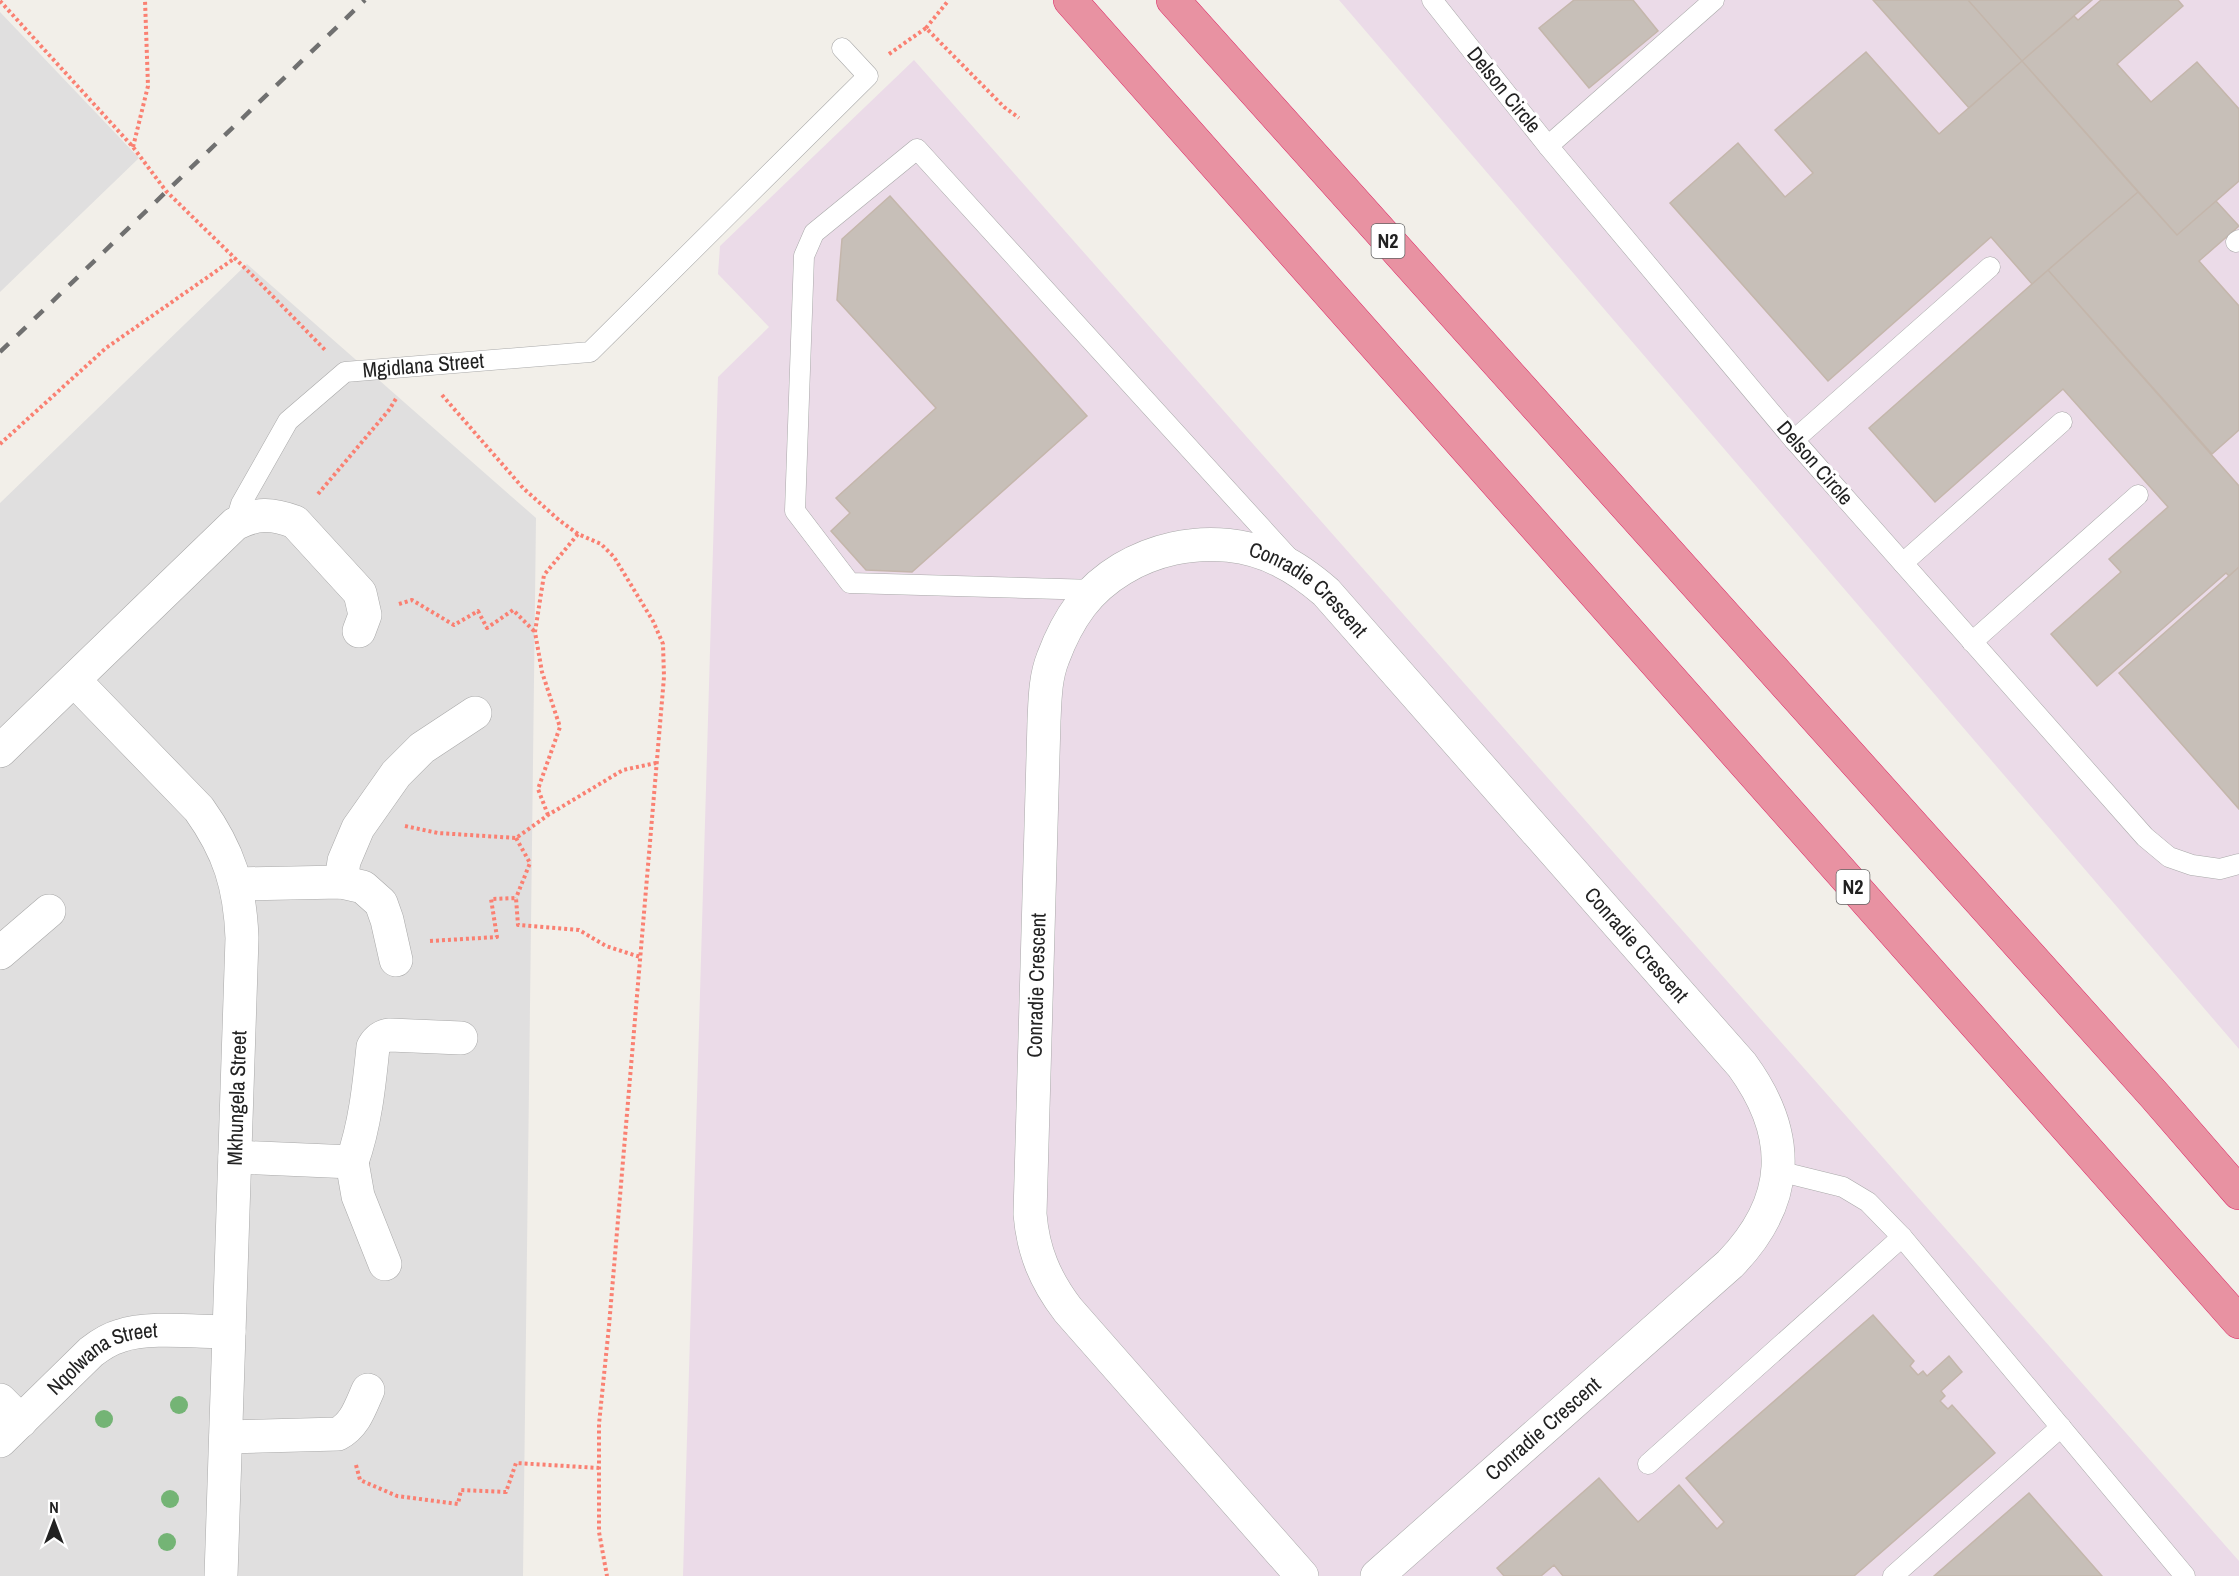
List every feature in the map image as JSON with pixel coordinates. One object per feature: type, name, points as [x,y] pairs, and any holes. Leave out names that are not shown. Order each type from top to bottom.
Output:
[{"type":"highway","name":"N2","points":[[1070,0],[2239,1322]]},
{"type":"highway","name":"N2","points":[[1173,0],[2132,1069],[2239,1193]]},
{"type":"street","points":[[235,524],[249,517],[265,515],[295,522],[360,593],[362,623]]},
{"type":"street","name":"Mgidlana Street","points":[[0,751],[235,524]]},
{"type":"street","name":"Conradie Crescent","points":[[1302,1576],[1054,1292],[1043,1272],[1033,1241],[1030,1214],[1045,690],[1052,660],[1064,631],[1081,605],[1096,590],[1120,571],[1143,558],[1168,549],[1196,545],[1224,545],[1253,550],[1280,560],[1304,574],[1333,601],[1742,1065],[1759,1088],[1771,1114],[1777,1142],[1778,1171],[1773,1197],[1749,1245],[1377,1576]]},
{"type":"street","name":"Mkhungela Street","points":[[74,680],[199,809],[227,855],[241,910],[242,938],[221,1576]]},
{"type":"street","points":[[340,882],[344,861],[352,841],[366,817],[406,762],[422,748],[475,713]]},
{"type":"street","points":[[236,884],[340,882],[363,887],[381,903],[396,960]]},
{"type":"street","points":[[0,953],[49,911]]},
{"type":"street","points":[[385,1264],[358,1196],[352,1162],[366,1113],[373,1047],[381,1038],[390,1035],[461,1038]]},
{"type":"street","points":[[235,1156],[352,1162]]},
{"type":"street","name":"Nqolwana Street","points":[[7,1421],[91,1352],[121,1335],[147,1331],[229,1332]]},
{"type":"street","points":[[226,1437],[329,1435],[347,1430],[357,1417],[368,1390]]},
{"type":"lane","name":"Delson Circle","points":[[1431,0],[1548,146],[1794,440],[2145,837],[2169,856],[2192,865],[2220,869],[2239,864]]},
{"type":"lane","points":[[1548,146],[1714,0]]},
{"type":"lane","points":[[842,48],[868,76]]},
{"type":"lane","name":"Mgidlana Street","points":[[235,524],[241,504],[288,421],[345,372],[590,352],[868,76]]},
{"type":"lane","points":[[1096,590],[850,583],[795,511],[804,256],[814,233],[917,149],[1304,574]]},
{"type":"lane","points":[[1794,440],[1990,267]]},
{"type":"lane","points":[[1903,563],[2062,422]]},
{"type":"lane","points":[[1972,642],[2138,495]]},
{"type":"lane","points":[[1778,1171],[1843,1187],[1868,1202],[1902,1237],[2185,1576]]},
{"type":"lane","points":[[1648,1464],[1902,1237]]},
{"type":"lane","points":[[1893,1576],[2061,1427]]},
{"type":"path","points":[[133,147],[148,86],[146,0]]},
{"type":"path","points":[[0,1],[133,147],[166,191],[235,258],[345,372]]},
{"type":"path","points":[[868,76],[872,61],[895,51],[926,28],[948,1]]},
{"type":"path","points":[[926,28],[1004,107],[1019,118]]},
{"type":"path","points":[[0,444],[106,348],[235,258]]},
{"type":"path","points":[[295,522],[389,410],[416,366],[523,488],[578,534],[601,544],[614,556],[653,621],[663,644],[664,677],[599,1424],[599,1532],[607,1576]]},
{"type":"path","points":[[548,815],[538,789],[560,727],[542,672],[534,632],[544,575],[578,534]]},
{"type":"path","points":[[362,623],[412,600],[454,625],[478,611],[488,628],[513,610],[534,632]]},
{"type":"path","points":[[366,817],[438,833],[516,838],[548,815],[623,770],[656,763]]},
{"type":"path","points":[[516,838],[530,863],[516,898],[518,925],[579,930],[606,946],[640,957]]},
{"type":"path","points":[[387,920],[419,941],[497,937],[491,899],[516,898]]},
{"type":"path","points":[[347,1430],[360,1480],[397,1496],[458,1504],[461,1490],[506,1492],[516,1463],[599,1468]]},
{"type":"shaded area","points":[[1339,0],[2239,0],[2239,1049]]},
{"type":"shaded area","points":[[0,12],[139,158],[0,292]]},
{"type":"shaded area","points":[[914,60],[2239,1561],[2239,1576],[683,1576],[718,377],[769,327],[718,274],[720,246]]},
{"type":"shaded area","points":[[247,264],[536,518],[523,1576],[0,1576],[0,503]]},
{"type":"building","points":[[1574,0],[1633,0],[1658,31],[1589,88],[1539,28]]},
{"type":"building","points":[[1873,0],[1968,0],[2022,61],[1969,108]]},
{"type":"building","points":[[1968,0],[2092,0],[2022,61]]},
{"type":"building","points":[[2101,0],[2178,0],[2183,6],[2117,64],[2151,102],[2197,62],[2239,109],[2239,181],[2177,235],[2022,61],[2074,16],[2078,20]]},
{"type":"building","points":[[1866,52],[1939,134],[2022,61],[2138,192],[2032,284],[1991,237],[1828,381],[1670,203],[1738,143],[1785,197],[1813,173],[1775,130]]},
{"type":"building","points":[[2138,192],[2177,235],[2216,201],[2239,226],[2199,261],[2239,306],[2239,430],[2212,454],[2048,270]]},
{"type":"building","points":[[890,196],[1087,416],[912,572],[866,570],[831,531],[850,513],[836,498],[936,408],[837,300],[842,239]]},
{"type":"building","points":[[2048,270],[2239,486],[2239,567],[2229,576],[2226,573],[2097,686],[2051,634],[2121,572],[2109,559],[2168,507],[2063,389],[1935,502],[1869,428]]},
{"type":"building","points":[[2239,567],[2239,809],[2119,673]]},
{"type":"building","points":[[1873,1315],[1914,1361],[1910,1366],[1918,1375],[1923,1371],[1927,1376],[1949,1356],[1962,1372],[1941,1391],[1945,1396],[1940,1401],[1948,1409],[1952,1405],[1995,1453],[1854,1576],[1563,1576],[1554,1565],[1541,1576],[1504,1576],[1497,1568],[1599,1478],[1638,1522],[1679,1485],[1717,1529],[1724,1522],[1686,1478]]},
{"type":"building","points":[[2029,1493],[2102,1576],[1934,1576]]},
{"type":"railway","points":[[0,352],[365,0]]}]
